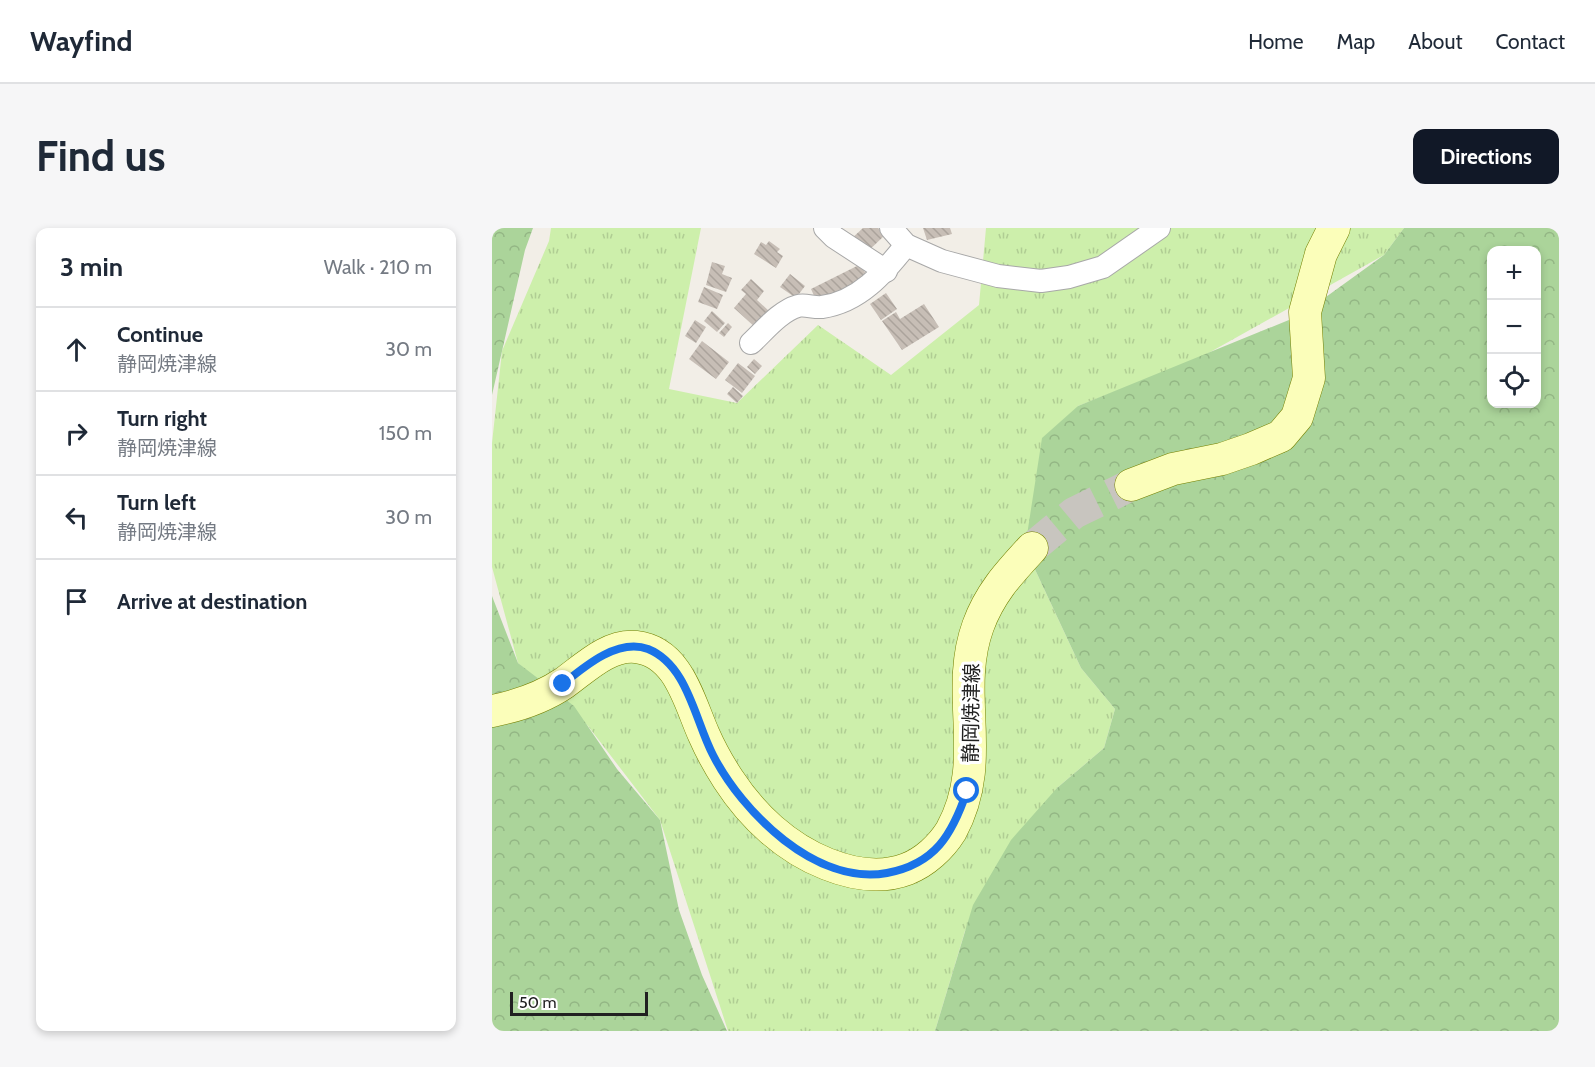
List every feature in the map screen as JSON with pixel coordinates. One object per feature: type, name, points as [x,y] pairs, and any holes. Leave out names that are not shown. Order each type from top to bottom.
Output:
[{"type":"main road","points":[[1131,484],[1173,469],[1222,459],[1251,449],[1281,436],[1298,417],[1309,378],[1305,312],[1321,254],[1334,228]]},
{"type":"main road","name":"静岡焼津線","points":[[492,711],[532,700],[563,684],[591,662],[612,652],[633,646],[647,649],[661,656],[674,670],[695,709],[714,756],[729,781],[759,817],[779,836],[810,857],[861,874],[883,874],[907,869],[928,857],[945,840],[959,816],[971,766],[970,663],[978,627],[995,589],[1032,548]]},
{"type":"street","points":[[825,228],[886,271]]},
{"type":"street","points":[[891,228],[906,245],[942,261],[978,271],[1041,281],[1069,277],[1103,267],[1159,228]]},
{"type":"street","points":[[750,343],[783,314],[799,306],[822,307],[849,299],[886,271],[906,245]]},
{"type":"green space","points":[[492,228],[533,228],[525,250],[492,395]]},
{"type":"green space","points":[[551,228],[701,228],[669,389],[737,403],[818,325],[891,375],[979,305],[986,228],[1404,228],[1384,255],[1196,360],[1078,406],[1025,548],[1081,668],[1115,709],[1104,748],[1057,788],[965,931],[935,1031],[728,1031],[660,820],[588,726],[518,663],[492,567],[492,443],[502,351],[549,241]]},
{"type":"green space","points":[[1404,228],[1559,228],[1559,1031],[935,1031],[973,905],[1011,840],[1057,788],[1104,748],[1115,709],[1081,668],[1025,548],[1042,438],[1078,406],[1301,315],[1384,255]]},
{"type":"green space","points":[[492,596],[518,663],[574,706],[617,769],[660,820],[679,910],[702,975],[727,1031],[492,1031]]},
{"type":"building","points":[[863,228],[878,228],[885,235],[864,255],[850,240]]},
{"type":"building","points":[[923,228],[950,228],[952,234],[927,240]]},
{"type":"building","points":[[769,241],[780,249],[777,252],[783,256],[776,268],[754,254],[761,242],[766,245]]},
{"type":"building","points":[[712,262],[725,266],[722,274],[732,278],[726,292],[706,285]]},
{"type":"building","points":[[861,264],[869,281],[816,300],[811,289]]},
{"type":"building","points":[[790,274],[805,286],[796,298],[780,287]]},
{"type":"building","points":[[751,279],[764,291],[757,300],[770,312],[756,328],[734,308],[746,294],[741,290]]},
{"type":"building","points":[[704,287],[723,295],[717,309],[698,302]]},
{"type":"building","points":[[886,293],[897,309],[881,320],[870,304]]},
{"type":"building","points":[[924,304],[939,327],[902,350],[882,321],[896,312],[900,319]]},
{"type":"building","points":[[712,311],[725,323],[717,332],[704,321]]},
{"type":"building","points":[[695,320],[706,327],[696,343],[685,336]]},
{"type":"building","points":[[728,323],[732,327],[724,337],[719,333]]},
{"type":"building","points":[[702,341],[729,362],[716,379],[689,359]]},
{"type":"building","points":[[754,359],[762,366],[755,374],[747,367]]},
{"type":"building","points":[[738,363],[755,376],[742,393],[725,380]]},
{"type":"building","points":[[733,387],[743,396],[737,403],[727,394]]},
{"type":"tunnel","points":[[1032,548],[1074,513],[1131,485]]},
{"type":"route","points":[[563,684],[591,662],[612,652],[633,646],[647,649],[661,656],[674,670],[685,688],[714,756],[746,803],[785,842],[810,857],[838,868],[861,874],[883,874],[907,869],[928,857],[945,840],[959,816],[967,791]]}]
